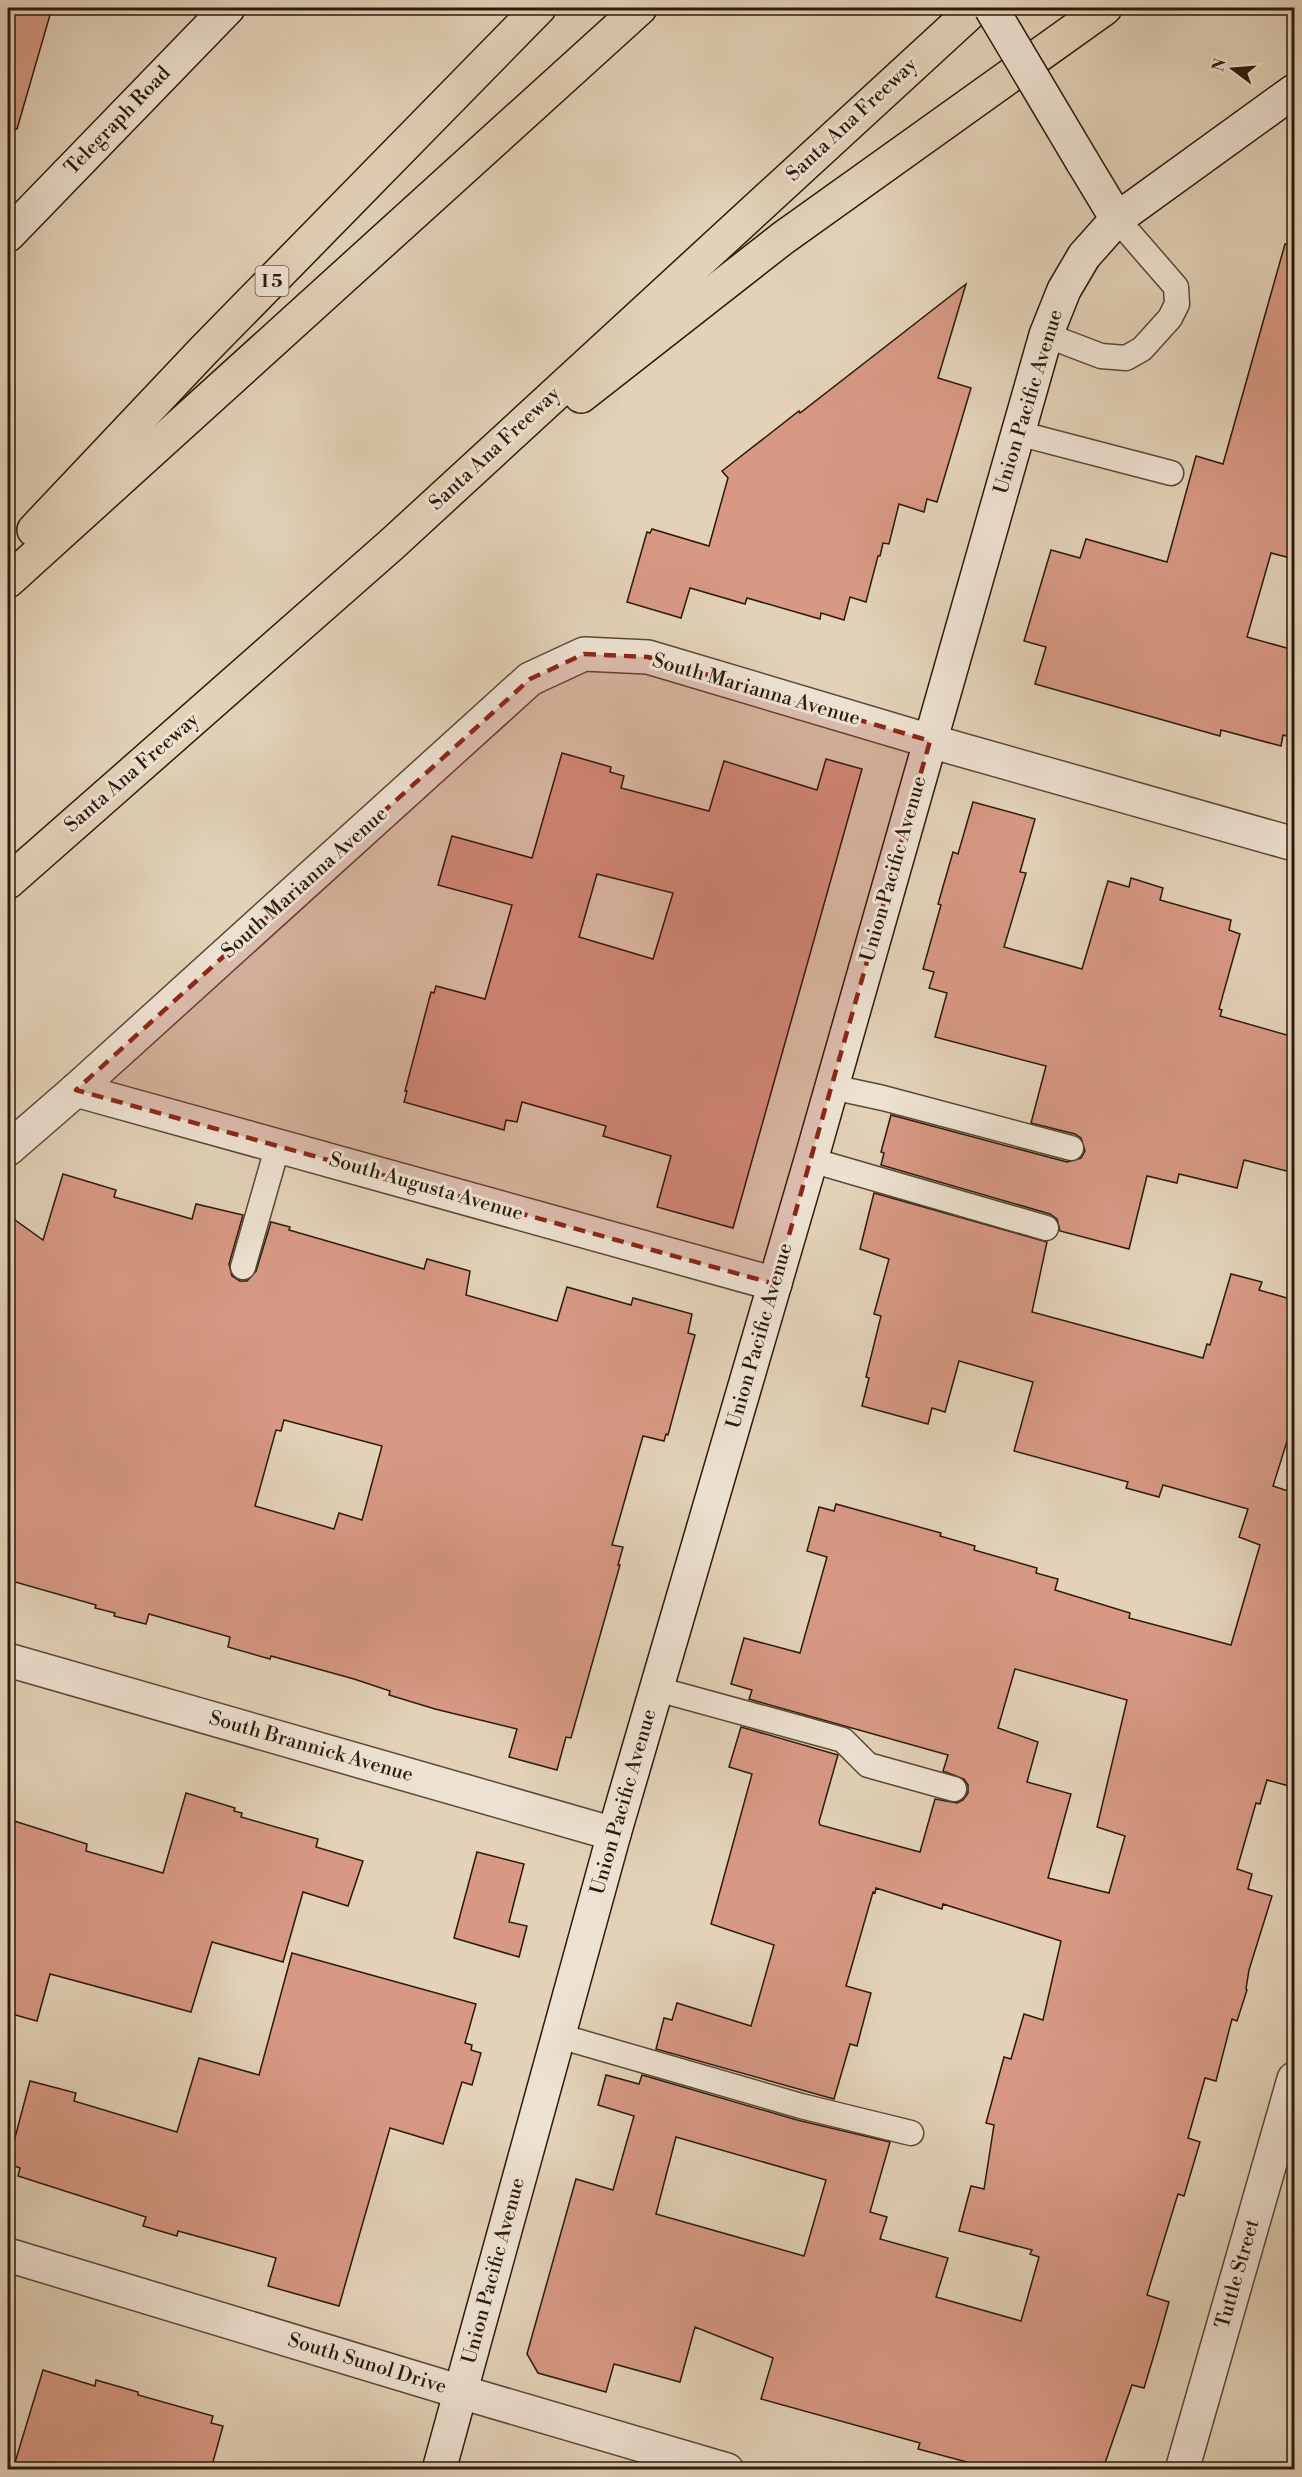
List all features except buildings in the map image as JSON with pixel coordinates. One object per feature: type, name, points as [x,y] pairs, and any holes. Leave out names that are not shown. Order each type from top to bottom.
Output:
[{"type":"highway","name":"I 5","points":[[8,559],[203,351],[539,8]]},
{"type":"highway","points":[[8,581],[640,8]]},
{"type":"highway","name":"Santa Ana Freeway","points":[[8,882],[391,545],[975,8]]},
{"type":"highway","points":[[391,545],[783,238],[1104,8]]},
{"type":"street","name":"Telegraph Road","points":[[8,235],[228,8]]},
{"type":"street","points":[[991,8],[1117,219]]},
{"type":"street","name":"Union Pacific Avenue","points":[[439,2469],[614,1834],[811,1160],[1046,335],[1064,290],[1084,256],[1117,219],[1294,92]]},
{"type":"street","name":"South Marianna Avenue","points":[[76,1090],[530,679],[584,654],[648,657],[930,741],[1294,844]]},
{"type":"street","points":[[8,1149],[76,1090]]},
{"type":"street","name":"South Augusta Avenue","points":[[76,1090],[775,1284]]},
{"type":"street","name":"South Brannick Avenue","points":[[8,1660],[614,1834]]},
{"type":"street","name":"Tuttle Street","points":[[1182,2469],[1294,2079]]},
{"type":"street","name":"South Sunol Drive","points":[[8,2255],[461,2392],[727,2469]]},
{"type":"lane","points":[[1046,335],[1101,356],[1126,358],[1142,349],[1170,318],[1177,304],[1176,287],[1117,219]]},
{"type":"lane","points":[[1018,433],[1171,472]]},
{"type":"lane","points":[[832,1087],[1071,1148]]},
{"type":"lane","points":[[243,1268],[278,1145]]},
{"type":"lane","points":[[811,1160],[1046,1228]]},
{"type":"lane","points":[[657,1689],[843,1740],[868,1764],[954,1789]]},
{"type":"lane","points":[[559,2036],[801,2106],[911,2133]]},
{"type":"highlighted area","points":[[584,654],[648,657],[930,741],[775,1284],[76,1090],[530,679]]}]
